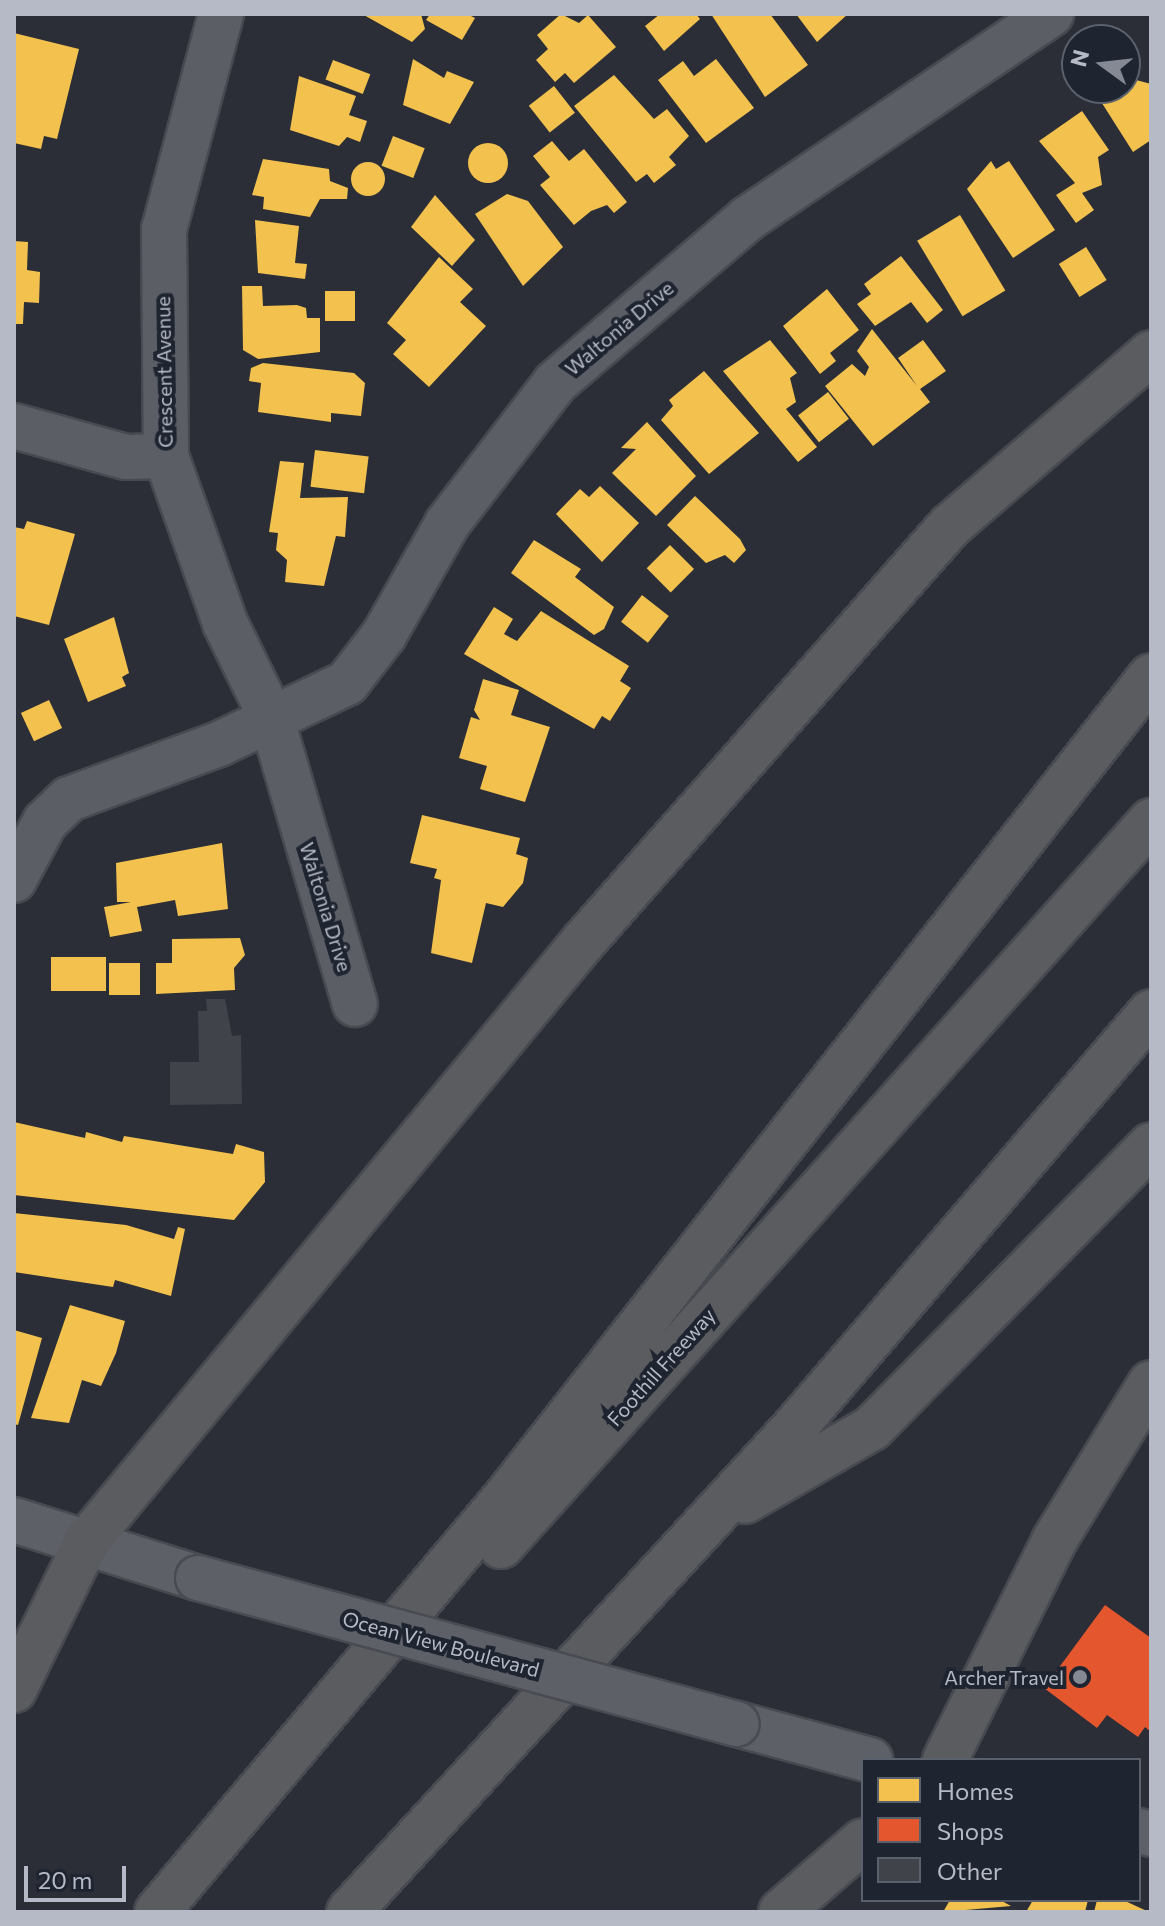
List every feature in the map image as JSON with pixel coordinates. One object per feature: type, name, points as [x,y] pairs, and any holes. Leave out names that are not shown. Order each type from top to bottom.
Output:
[{"type":"highway","points":[[14,1690],[87,1541],[583,942],[879,601],[1030,451],[1142,359]]},
{"type":"highway","points":[[157,1912],[505,1498],[1151,676]]},
{"type":"highway","name":"Foothill Freeway","points":[[171,1912],[1151,821]]},
{"type":"highway","points":[[349,1912],[708,1522],[1151,1012]]},
{"type":"highway","points":[[708,1522],[872,1428],[1151,1145]]},
{"type":"highway","points":[[946,1758],[1054,1541],[1151,1383]]},
{"type":"highway","points":[[781,1912],[861,1843]]},
{"type":"main road","name":"Ocean View Boulevard","points":[[14,1520],[198,1578],[863,1758]]},
{"type":"street","name":"Crescent Avenue","points":[[221,14],[164,229],[166,456],[225,623],[271,717]]},
{"type":"street","name":"Waltonia Drive","points":[[14,880],[45,822],[69,799],[347,683],[384,635],[447,524],[555,383],[747,219],[1051,14]]},
{"type":"street","points":[[14,426],[126,457],[166,456]]},
{"type":"street","name":"Waltonia Drive","points":[[271,717],[355,1004]]},
{"type":"building: Homes","points":[[362,14],[421,14],[425,29],[412,42]]},
{"type":"building: Homes","points":[[430,14],[467,14],[475,18],[462,40],[426,20]]},
{"type":"building: Homes","points":[[561,14],[579,23],[588,15],[616,47],[574,83],[565,73],[555,82],[536,60],[548,49],[537,35]]},
{"type":"building: Homes","points":[[660,14],[696,14],[700,19],[664,51],[645,26]]},
{"type":"building: Homes","points":[[711,14],[770,14],[808,65],[765,97]]},
{"type":"building: Homes","points":[[796,14],[848,14],[817,42]]},
{"type":"building: Homes","points":[[14,33],[79,49],[57,139],[44,136],[41,149],[14,143]]},
{"type":"building: Homes","points":[[413,59],[444,78],[447,71],[474,82],[450,124],[403,105]]},
{"type":"building: Homes","points":[[716,59],[754,108],[706,143],[658,80],[683,61],[694,76]]},
{"type":"building: Homes","points":[[333,60],[370,74],[363,94],[325,80]]},
{"type":"building: Homes","points":[[614,75],[654,119],[667,109],[689,136],[669,157],[676,165],[654,183],[647,174],[636,182],[574,106]]},
{"type":"building: Homes","points":[[299,76],[356,96],[349,115],[367,121],[360,142],[347,137],[339,146],[290,130]]},
{"type":"building: Homes","points":[[1141,81],[1151,84],[1151,140],[1133,152],[1103,104],[1141,104]]},
{"type":"building: Homes","points":[[554,86],[575,113],[550,132],[529,106]]},
{"type":"building: Homes","points":[[1082,111],[1109,150],[1098,157],[1102,185],[1082,193],[1094,210],[1076,223],[1056,195],[1075,183],[1039,141]]},
{"type":"building: Homes","points":[[393,136],[425,148],[413,178],[382,166]]},
{"type":"building: Homes","points":[[552,141],[569,161],[584,149],[627,202],[614,213],[607,205],[591,211],[574,225],[540,185],[550,177],[533,156]]},
{"type":"building: Homes","points":[[488,143],[502,149],[508,163],[502,177],[488,183],[474,177],[468,163],[474,149]]},
{"type":"building: Homes","points":[[263,159],[329,169],[330,181],[348,188],[347,199],[320,199],[310,217],[263,209],[264,197],[252,195]]},
{"type":"building: Homes","points":[[991,161],[996,169],[1009,161],[1055,230],[1013,258],[967,189]]},
{"type":"building: Homes","points":[[368,162],[380,167],[385,179],[380,191],[368,196],[356,191],[351,179],[356,167]]},
{"type":"building: Homes","points":[[507,194],[528,201],[563,247],[523,286],[475,214]]},
{"type":"building: Homes","points":[[435,195],[475,240],[452,266],[411,227]]},
{"type":"building: Homes","points":[[960,215],[1005,290],[962,316],[917,241]]},
{"type":"building: Homes","points":[[255,220],[299,226],[295,263],[307,264],[305,279],[258,273]]},
{"type":"building: Homes","points":[[14,241],[28,242],[27,270],[40,272],[39,303],[24,302],[23,324],[14,324]]},
{"type":"building: Homes","points":[[1086,247],[1107,280],[1080,297],[1059,264]]},
{"type":"building: Homes","points":[[901,256],[943,310],[927,323],[911,302],[875,326],[857,304],[871,294],[864,284]]},
{"type":"building: Homes","points":[[439,257],[473,289],[460,302],[486,326],[429,387],[393,354],[406,340],[387,323]]},
{"type":"building: Homes","points":[[242,286],[262,286],[263,306],[297,305],[306,308],[307,318],[320,318],[320,352],[258,359],[243,350]]},
{"type":"building: Homes","points":[[827,289],[859,330],[830,353],[836,361],[820,374],[783,326]]},
{"type":"building: Homes","points":[[325,291],[355,291],[355,321],[325,321]]},
{"type":"building: Homes","points":[[872,329],[917,386],[898,358],[923,340],[946,371],[920,389],[930,402],[873,446],[825,386],[852,364],[865,376],[869,367],[857,351]]},
{"type":"building: Homes","points":[[770,340],[797,373],[790,378],[796,402],[786,409],[817,447],[798,462],[723,371]]},
{"type":"building: Homes","points":[[263,363],[354,373],[365,383],[361,416],[331,413],[331,422],[258,412],[261,383],[249,381],[251,368]]},
{"type":"building: Homes","points":[[704,371],[759,433],[709,474],[661,420],[673,406],[669,400]]},
{"type":"building: Homes","points":[[828,392],[849,419],[819,442],[798,415]]},
{"type":"building: Homes","points":[[647,422],[696,476],[656,516],[612,473],[636,449],[621,448]]},
{"type":"building: Homes","points":[[315,450],[369,457],[364,493],[310,487]]},
{"type":"building: Homes","points":[[280,461],[304,463],[300,498],[348,497],[345,537],[336,536],[324,586],[285,582],[287,560],[276,550],[278,533],[269,532]]},
{"type":"building: Homes","points":[[600,486],[639,523],[602,562],[556,514],[580,489],[589,497]]},
{"type":"building: Homes","points":[[695,496],[740,539],[746,550],[734,563],[725,555],[706,563],[667,525]]},
{"type":"building: Homes","points":[[27,521],[75,534],[49,625],[14,616],[14,527],[24,529]]},
{"type":"building: Homes","points":[[534,540],[581,569],[575,577],[614,607],[604,629],[594,635],[511,573]]},
{"type":"building: Homes","points":[[670,545],[694,569],[671,592],[647,568]]},
{"type":"building: Homes","points":[[642,595],[669,616],[648,643],[621,622]]},
{"type":"building: Homes","points":[[494,607],[513,619],[504,634],[517,641],[541,611],[629,666],[620,681],[631,688],[610,721],[602,716],[594,729],[464,654]]},
{"type":"building: Homes","points":[[114,617],[129,673],[122,677],[126,686],[88,702],[64,639]]},
{"type":"building: Homes","points":[[483,679],[519,690],[511,715],[550,727],[525,802],[480,789],[487,766],[459,758],[471,717],[480,720],[474,710]]},
{"type":"building: Homes","points":[[49,700],[62,728],[34,741],[21,713]]},
{"type":"building: Homes","points":[[422,815],[520,838],[516,854],[528,858],[523,883],[503,907],[486,903],[472,963],[431,953],[441,880],[434,878],[437,869],[410,863]]},
{"type":"building: Homes","points":[[222,843],[228,909],[178,916],[175,900],[137,907],[142,931],[110,937],[104,907],[131,902],[117,902],[116,863]]},
{"type":"building: Homes","points":[[240,938],[245,955],[234,968],[235,990],[156,994],[156,963],[172,963],[172,939]]},
{"type":"building: Homes","points":[[51,957],[106,957],[106,991],[51,991]]},
{"type":"building: Homes","points":[[109,963],[140,963],[140,995],[109,995]]},
{"type":"building: Homes","points":[[14,1122],[85,1138],[86,1132],[122,1142],[124,1136],[233,1154],[236,1144],[264,1152],[265,1182],[234,1220],[14,1195]]},
{"type":"building: Homes","points":[[14,1213],[126,1225],[174,1239],[178,1227],[185,1229],[171,1296],[115,1280],[113,1287],[14,1272]]},
{"type":"building: Homes","points":[[70,1305],[125,1321],[116,1353],[101,1386],[82,1380],[69,1423],[31,1418]]},
{"type":"building: Homes","points":[[14,1330],[42,1338],[18,1425],[14,1424]]},
{"type":"building: Homes","points":[[949,1902],[1004,1902],[1011,1906],[943,1912]]},
{"type":"building: Homes","points":[[1032,1902],[1088,1902],[1085,1912],[1026,1912]]},
{"type":"building: Homes","points":[[1096,1902],[1127,1902],[1149,1912],[1094,1912]]},
{"type":"building: Shops","points":[[1105,1605],[1151,1638],[1151,1732],[1145,1727],[1138,1737],[1107,1715],[1097,1728],[1044,1688]]},
{"type":"building: Other","points":[[206,999],[225,999],[232,1036],[241,1035],[242,1104],[170,1105],[170,1062],[199,1062],[198,1011],[207,1011]]},
{"type":"place","name":"Archer Travel","points":[[1080,1677]]}]
